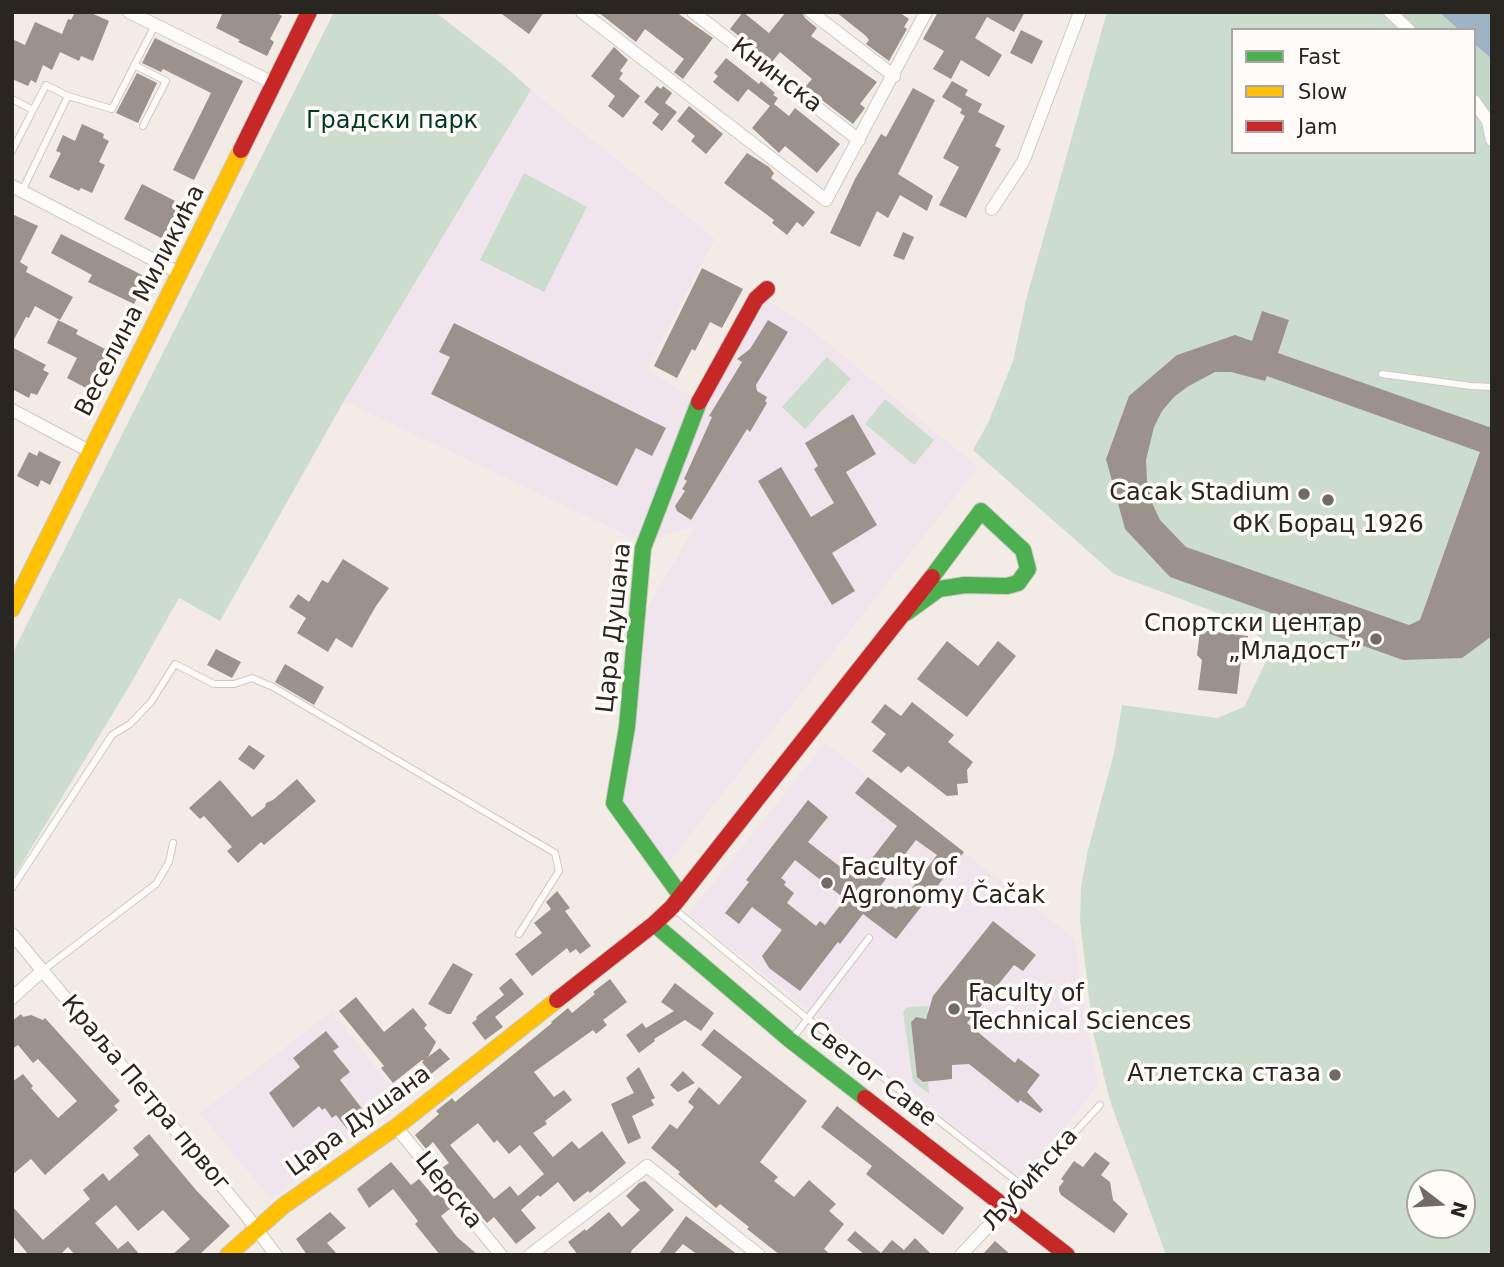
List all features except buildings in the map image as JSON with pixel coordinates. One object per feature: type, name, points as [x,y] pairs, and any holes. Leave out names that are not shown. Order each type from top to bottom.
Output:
[{"type":"street","points":[[128,12],[275,84]]},
{"type":"street","name":"Веселина Миликића","points":[[15,599],[181,274],[309,12]]},
{"type":"street","points":[[582,12],[826,200],[926,12]]},
{"type":"street","name":"Книнска","points":[[692,12],[859,140]]},
{"type":"street","points":[[811,12],[894,76]]},
{"type":"street","points":[[992,209],[1023,162],[1080,12]]},
{"type":"street","points":[[1390,12],[1407,28]]},
{"type":"street","points":[[1476,104],[1488,121],[1492,140]]},
{"type":"street","points":[[17,188],[181,274]]},
{"type":"street","name":"Цара Душана","points":[[676,901],[614,803],[627,727],[643,548],[701,396],[756,299],[767,289]]},
{"type":"street","points":[[12,410],[91,452]]},
{"type":"street","name":"Цара Душана","points":[[228,1255],[283,1206],[396,1127],[654,924],[676,901],[905,613],[981,511],[1023,550],[1028,569],[1018,583],[1007,586],[965,584],[939,589],[905,613]]},
{"type":"street","name":"Светог Саве","points":[[654,924],[790,1040],[1068,1255]]},
{"type":"street","name":"Краља Петра првог","points":[[12,934],[257,1228],[276,1255]]},
{"type":"street","points":[[12,998],[42,971]]},
{"type":"street","name":"Церска","points":[[396,1127],[501,1255]]},
{"type":"street","points":[[530,1255],[647,1166],[759,1255]]},
{"type":"street","name":"Љубићска","points":[[961,1255],[1005,1208]]},
{"type":"lane","points":[[12,152],[46,85],[68,96],[112,109],[155,25]]},
{"type":"lane","points":[[134,65],[166,81],[143,126]]},
{"type":"lane","points":[[17,188],[68,96]]},
{"type":"lane","points":[[12,99],[33,110]]},
{"type":"lane","points":[[1382,374],[1492,387]]},
{"type":"lane","points":[[12,888],[113,735],[130,724],[151,702],[175,664],[214,684],[234,684],[251,678],[273,687],[555,853],[559,871],[519,934]]},
{"type":"lane","points":[[42,971],[156,884],[169,862],[173,843]]},
{"type":"lane","name":"Светог Саве","points":[[676,901],[808,1019],[1024,1187]]},
{"type":"lane","points":[[790,1040],[869,939]]},
{"type":"lane","name":"Љубићска","points":[[1005,1208],[1100,1105]]},
{"type":"shaded area","points":[[531,90],[715,239],[646,369],[692,397],[639,541],[344,401]]},
{"type":"shaded area","points":[[765,299],[811,329],[978,467],[667,865],[622,805],[643,615],[695,526],[653,539],[705,404]]},
{"type":"shaded area","points":[[825,743],[1075,939],[1098,1085],[1023,1181],[688,914]]},
{"type":"shaded area","points":[[332,1011],[399,1098],[271,1200],[200,1113]]},
{"type":"green space","name":"Градски парк","points":[[334,12],[435,12],[531,90],[344,401],[220,621],[179,598],[130,685],[12,880],[12,654]]},
{"type":"green space","name":"Спортски центар „Младост”","points":[[1107,12],[1390,12],[1407,28],[1231,28],[1231,154],[1476,154],[1476,105],[1492,140],[1492,1255],[1166,1255],[1110,1101],[1093,1032],[1080,920],[1081,887],[1114,753],[1122,705],[1217,718],[1244,707],[1270,653],[1250,625],[1114,574],[973,450],[988,423],[1013,361],[1026,300]]},
{"type":"green space","points":[[1390,12],[1439,12],[1457,28],[1407,28]]},
{"type":"green space","points":[[1476,46],[1492,59],[1492,140],[1476,105]]},
{"type":"green space","points":[[524,173],[587,207],[544,292],[480,260]]},
{"type":"green space","points":[[827,357],[851,379],[805,429],[782,407]]},
{"type":"green space","points":[[885,399],[934,440],[914,465],[865,424]]},
{"type":"green space","points":[[929,1006],[929,1013],[924,1019],[916,1017],[911,1021],[917,1077],[923,1083],[928,1082],[929,1094],[913,1081],[903,1012],[907,1007]]},
{"type":"water","points":[[1439,12],[1492,12],[1492,59],[1476,46],[1476,28],[1457,28]]},
{"type":"traffic: fast","points":[[681,896],[614,803],[627,727],[643,548],[699,402]]},
{"type":"traffic: fast","points":[[906,613],[939,589],[965,585],[1007,586],[1018,583],[1028,569],[1023,550],[981,511],[932,577]]},
{"type":"traffic: fast","points":[[654,924],[790,1040],[865,1098]]},
{"type":"traffic: slow","points":[[12,609],[241,150]]},
{"type":"traffic: slow","points":[[228,1255],[283,1206],[396,1127],[557,1000]]},
{"type":"traffic: jam","points":[[241,150],[309,12]]},
{"type":"traffic: jam","points":[[699,402],[756,299],[767,289]]},
{"type":"traffic: jam","points":[[557,1000],[672,907],[932,577]]},
{"type":"traffic: jam","points":[[865,1098],[1067,1255]]},
{"type":"place","name":"Cacak Stadium","points":[[1304,494]]},
{"type":"place","name":"ФК Борац 1926","points":[[1328,500]]},
{"type":"place","name":"Спортски центар „Младост”","points":[[1376,639]]},
{"type":"place","name":"Faculty of Agronomy Čačak","points":[[827,883]]},
{"type":"place","name":"Faculty of Technical Sciences","points":[[954,1009]]},
{"type":"place","name":"Атлетска стаза","points":[[1335,1075]]}]
